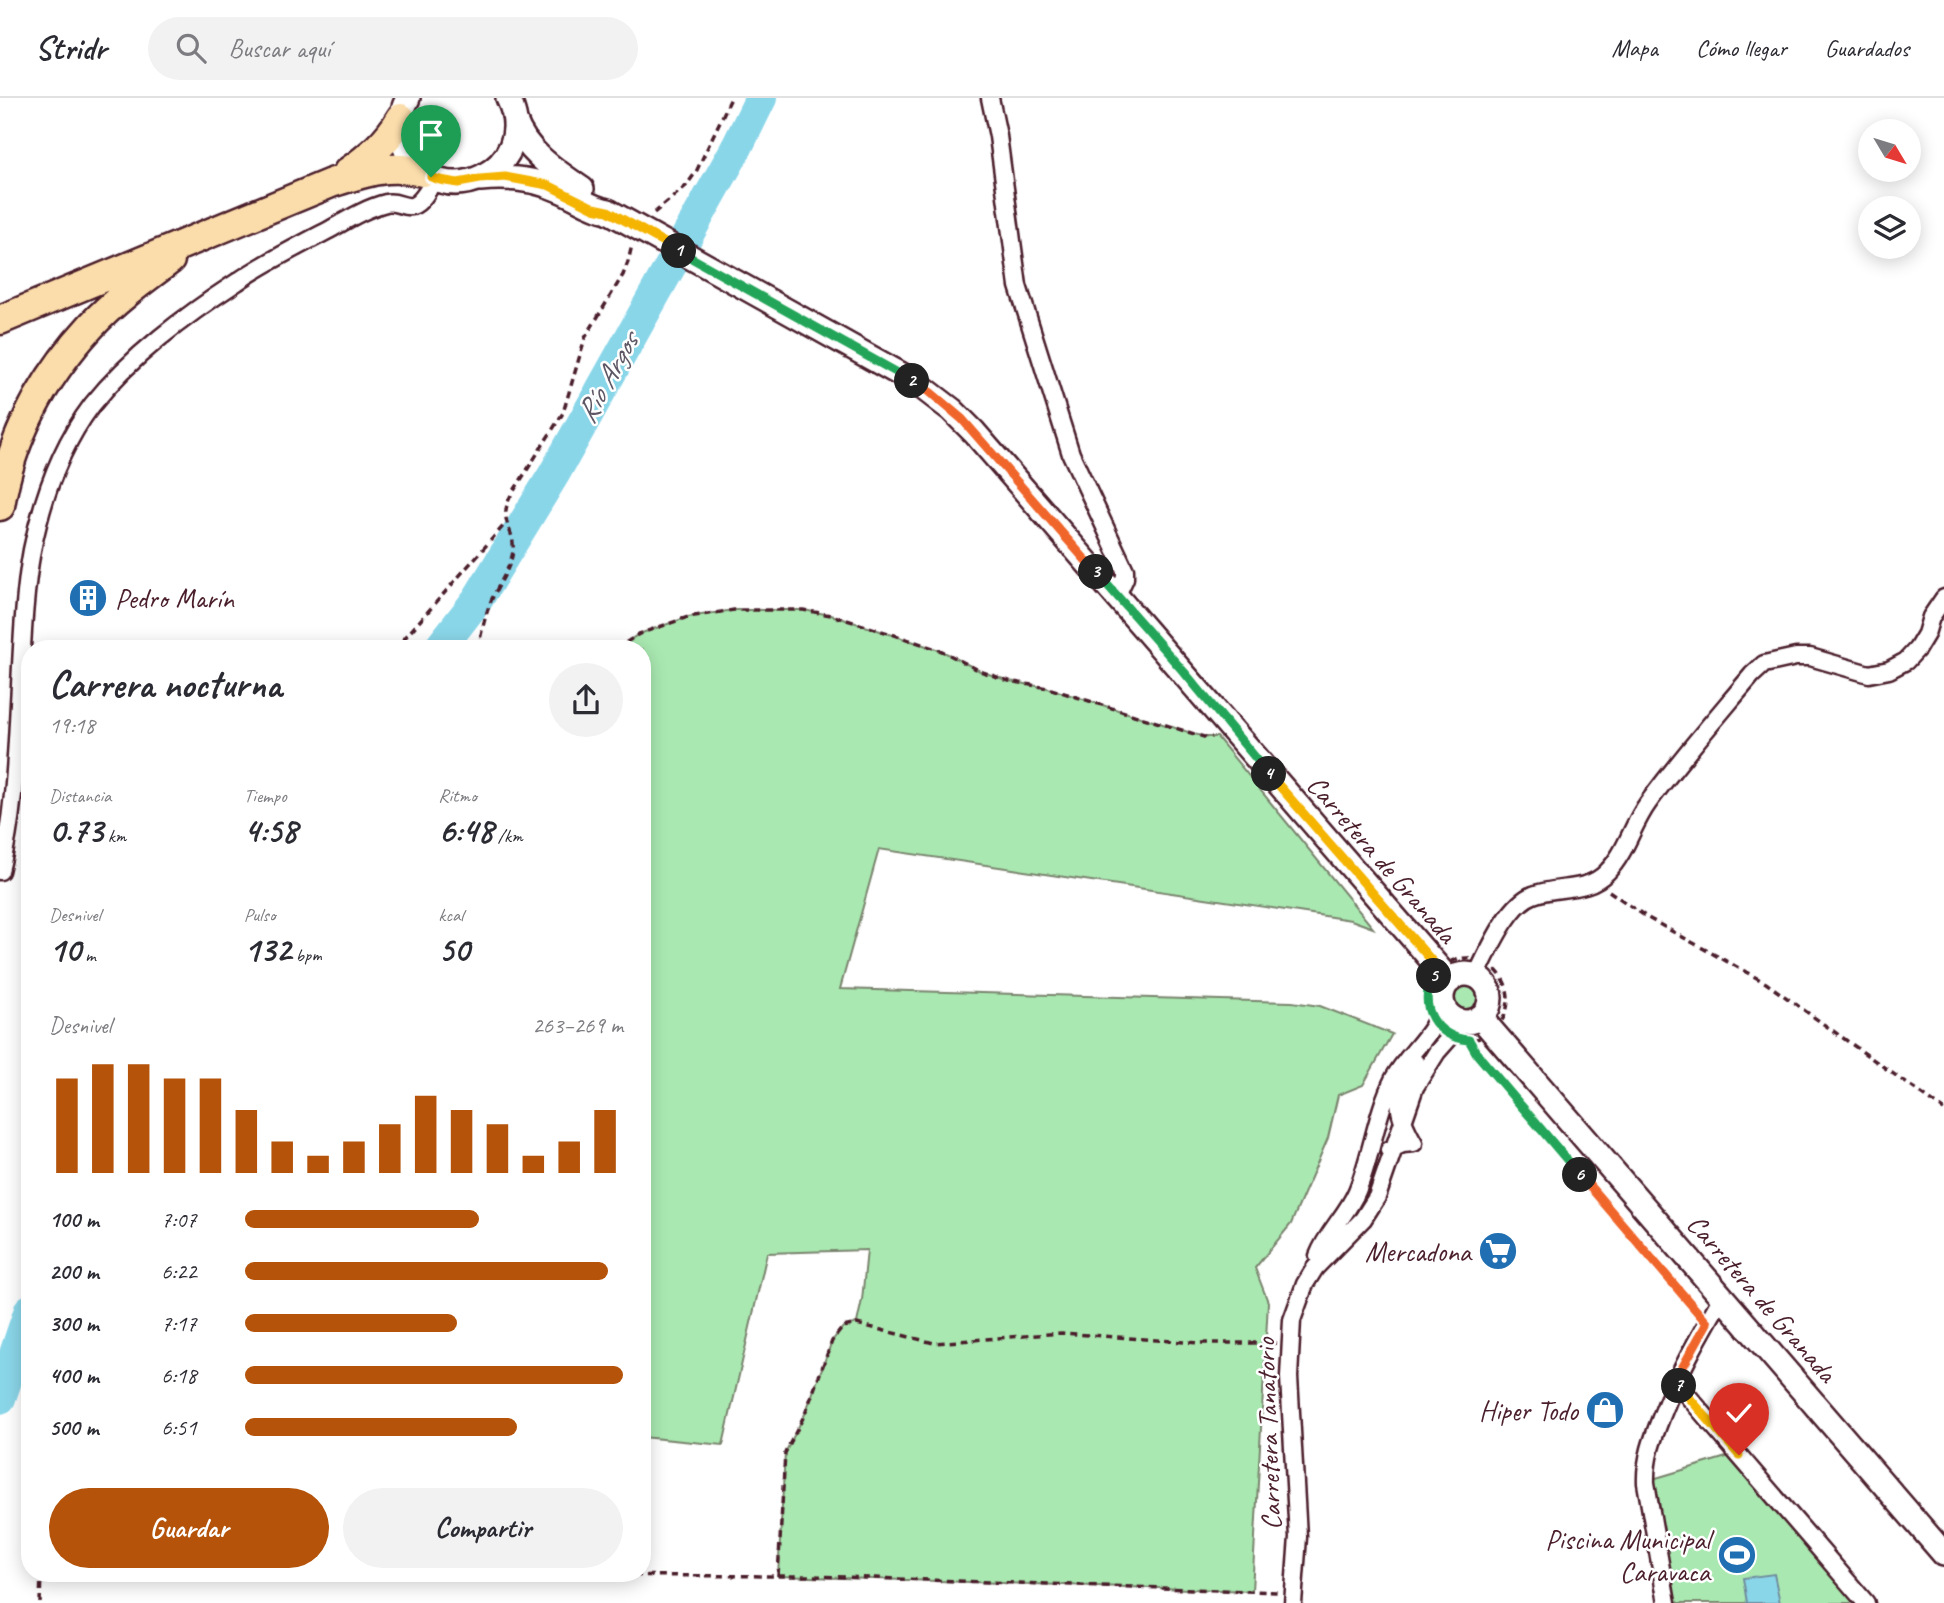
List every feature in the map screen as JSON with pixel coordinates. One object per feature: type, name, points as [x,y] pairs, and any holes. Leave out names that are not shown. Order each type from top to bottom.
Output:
[{"type":"highway","points":[[331,183],[379,147],[395,129],[404,108]]},
{"type":"highway","points":[[0,320],[331,183],[398,167],[429,175]]},
{"type":"highway","points":[[0,506],[7,473],[23,427],[34,402],[62,360],[112,306],[205,235]]},
{"type":"main road","points":[[480,179],[497,167],[507,154],[513,138],[515,121],[508,98]]},
{"type":"main road","points":[[404,108],[400,132],[402,141],[410,158],[429,175]]},
{"type":"main road","name":"Carretera de Granada","points":[[515,121],[524,139],[549,166],[590,194],[608,211],[918,384],[944,402],[974,432],[1184,672],[1444,984],[1445,1008],[1454,1019],[1472,1029],[1722,1297],[1944,1554]]},
{"type":"main road","name":"Carretera de Granada","points":[[429,175],[458,183],[505,177],[537,182],[564,192],[594,208],[608,211]]},
{"type":"main road","points":[[1472,1029],[1489,1006],[1490,999],[1480,969]]},
{"type":"main road","name":"Carretera de Granada","points":[[1444,984],[1480,969]]},
{"type":"street","points":[[990,98],[998,136],[1018,286],[1071,454],[1125,570],[1123,586],[1117,596]]},
{"type":"street","points":[[23,640],[32,551],[47,493],[67,445],[91,406],[117,377],[154,344],[239,281],[367,210],[393,202],[415,205],[424,195],[429,175]]},
{"type":"street","points":[[1480,969],[1520,902],[1533,895],[1597,881],[1609,870],[1621,854],[1646,806],[1752,675],[1764,664],[1796,657],[1810,657],[1869,674],[1889,670],[1906,661],[1917,649],[1926,634],[1931,617],[1944,598]]},
{"type":"street","points":[[0,871],[6,845],[16,762],[21,680]]},
{"type":"street","points":[[1335,1228],[1360,1204],[1380,1160],[1386,1153],[1395,1147],[1414,1143],[1403,1122],[1399,1098],[1441,1011],[1444,984]]},
{"type":"street","points":[[1335,1228],[1358,1189],[1392,1083],[1410,1054],[1431,1029]]},
{"type":"street","points":[[1403,1122],[1421,1077],[1437,1052],[1472,1029]]},
{"type":"street","points":[[1315,1268],[1371,1208],[1395,1147]]},
{"type":"street","name":"Carretera Tanatorio","points":[[1293,1598],[1298,1537],[1290,1427],[1292,1320],[1305,1284],[1335,1228]]},
{"type":"street","points":[[1667,1603],[1645,1464],[1675,1381],[1722,1297]]},
{"type":"street","points":[[1675,1381],[1866,1603]]},
{"type":"path","points":[[651,215],[680,192],[696,172],[731,98]]},
{"type":"path","points":[[480,640],[488,607],[513,550],[505,507],[563,413],[585,338],[623,275],[635,235]]},
{"type":"path","points":[[403,640],[506,523]]},
{"type":"path","points":[[630,640],[639,634],[688,617],[734,610],[803,610],[831,615],[942,651],[980,671],[1009,681],[1048,688],[1204,737],[1217,737],[1231,730]]},
{"type":"path","points":[[1597,881],[1648,918],[1766,983],[1944,1110]]},
{"type":"path","points":[[1471,958],[1480,969],[1496,969],[1504,980],[1508,993],[1502,1021],[1472,1029],[1431,1029],[1427,991],[1432,979],[1444,984],[1446,964],[1458,959],[1471,958]]},
{"type":"path","points":[[1472,1029],[1477,1054],[1707,1323]]},
{"type":"path","points":[[778,1576],[785,1453],[805,1414],[832,1341],[843,1327],[857,1324],[934,1343],[1062,1333],[1199,1343],[1290,1343]]},
{"type":"path","points":[[651,1576],[778,1576],[1293,1598]]},
{"type":"path","points":[[40,1603],[41,1582]]},
{"type":"green space","points":[[734,610],[803,610],[831,615],[942,651],[980,671],[1009,681],[1048,688],[1204,737],[1217,737],[1373,928],[1351,920],[879,849],[840,989],[1292,1002],[1320,1006],[1392,1034],[1363,1085],[1338,1095],[1328,1138],[1291,1224],[1255,1268],[1268,1302],[1252,1591],[778,1576],[785,1453],[805,1414],[832,1341],[843,1327],[857,1323],[867,1250],[767,1253],[723,1445],[651,1438],[651,640],[630,640],[639,634],[688,617]]},
{"type":"green space","points":[[1466,979],[1480,984],[1485,998],[1480,1012],[1466,1017],[1452,1012],[1447,998],[1452,984]]},
{"type":"green space","name":"Piscina Municipal Caravaca","points":[[1730,1456],[1858,1603],[1667,1603],[1646,1481]]},
{"type":"water","points":[[1774,1574],[1780,1603],[1747,1603],[1743,1578]]},
{"type":"waterway","name":"Río Argos","points":[[446,640],[477,600],[554,474],[737,147],[761,98]]},
{"type":"waterway","name":"Río Argos","points":[[0,1398],[21,1336]]},
{"type":"place","name":"Pedro Marín","points":[[88,598]]},
{"type":"place","name":"Mercadona","points":[[1498,1251]]},
{"type":"place","name":"Hiper Todo","points":[[1605,1410]]},
{"type":"place","name":"Piscina Municipal Caravaca","points":[[1737,1555]]},
{"type":"route","points":[[431,177],[458,183],[505,177],[523,179],[548,185],[594,208],[608,211],[918,384],[962,419],[1439,969],[1427,991],[1429,1013],[1435,1023],[1451,1036],[1469,1040],[1477,1054],[1707,1323],[1675,1381],[1739,1455]]}]
